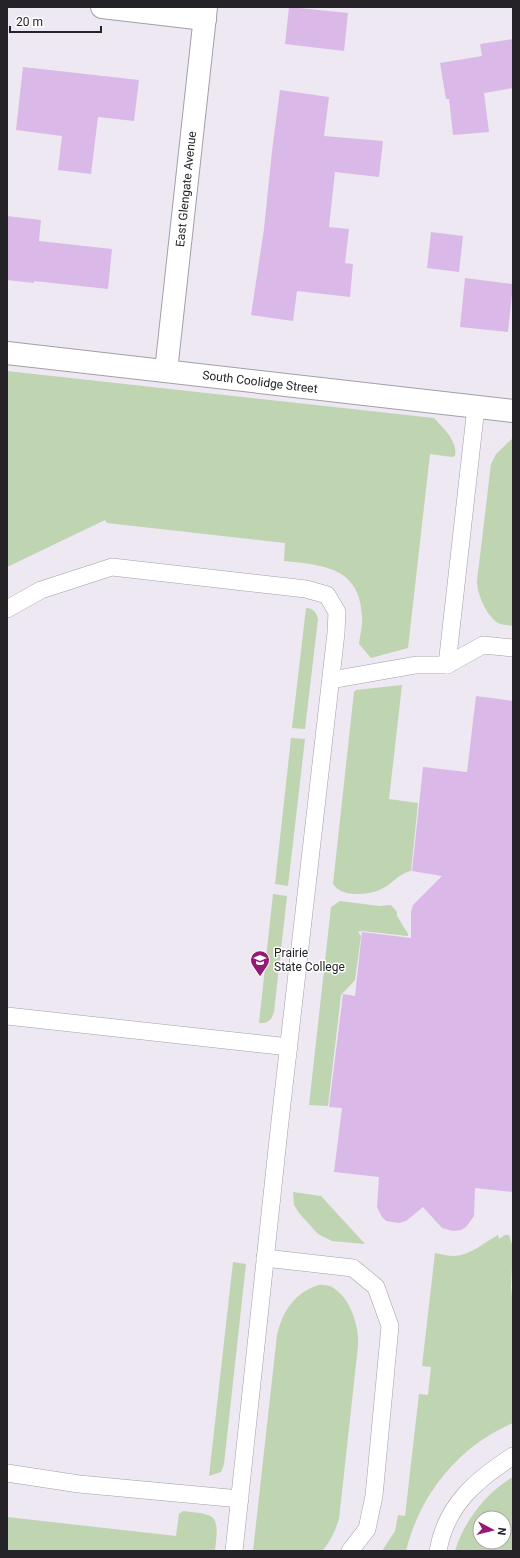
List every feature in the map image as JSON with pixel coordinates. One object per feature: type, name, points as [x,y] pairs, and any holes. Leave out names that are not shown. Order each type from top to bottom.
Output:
[{"type":"street","points":[[102,7],[205,13]]},
{"type":"street","name":"East Glengate Avenue","points":[[166,371],[205,13]]},
{"type":"street","name":"South Coolidge Street","points":[[7,353],[513,411]]},
{"type":"lane","points":[[447,665],[476,407]]},
{"type":"lane","points":[[7,609],[41,590],[112,567],[306,589],[327,595],[338,612],[265,1258],[234,1551]]},
{"type":"lane","points":[[331,680],[416,664],[447,665],[483,645],[513,648]]},
{"type":"lane","points":[[7,1016],[289,1047]]},
{"type":"lane","points":[[265,1258],[353,1268],[376,1287],[390,1326],[374,1496],[367,1529],[350,1551]]},
{"type":"lane","points":[[438,1551],[439,1544],[451,1514],[468,1490],[488,1472],[513,1456]]},
{"type":"lane","points":[[7,1473],[79,1484],[240,1499]]},
{"type":"green space","points":[[7,371],[434,418],[452,440],[455,456],[452,457],[430,454],[408,648],[371,658],[359,644],[362,616],[360,600],[354,587],[347,578],[325,567],[284,561],[285,543],[107,523],[105,520],[7,567]]},
{"type":"green space","points":[[513,438],[513,626],[500,624],[491,617],[481,599],[477,581],[491,464],[496,454]]},
{"type":"green space","points":[[306,608],[314,611],[318,619],[305,729],[292,728]]},
{"type":"green space","points":[[402,685],[389,799],[418,803],[411,871],[403,874],[375,892],[360,894],[345,893],[333,884],[354,692],[356,690]]},
{"type":"green space","points":[[291,738],[305,739],[288,886],[275,884]]},
{"type":"green space","points":[[273,894],[287,896],[274,1012],[269,1021],[259,1023]]},
{"type":"green space","points":[[340,901],[379,906],[391,905],[397,912],[397,916],[408,936],[362,931],[358,932],[361,936],[355,980],[341,995],[328,1106],[309,1105],[331,907]]},
{"type":"green space","points":[[293,1192],[321,1196],[365,1244],[332,1241],[318,1234],[299,1213],[294,1205]]},
{"type":"green space","points":[[498,1235],[499,1239],[505,1235],[509,1235],[513,1247],[511,1287],[513,1306],[513,1423],[493,1433],[475,1445],[444,1474],[421,1510],[412,1530],[406,1551],[382,1551],[395,1531],[398,1515],[405,1516],[419,1394],[428,1395],[431,1367],[422,1366],[435,1253],[452,1256],[460,1255],[471,1251]]},
{"type":"green space","points":[[233,1262],[246,1264],[224,1464],[221,1472],[209,1476]]},
{"type":"green space","points":[[319,1285],[329,1286],[337,1290],[344,1297],[354,1317],[358,1337],[339,1519],[332,1536],[322,1551],[253,1551],[277,1335],[282,1318],[296,1298],[311,1288]]},
{"type":"green space","points":[[513,1477],[513,1551],[455,1551],[464,1529],[472,1516],[472,1550],[512,1550],[512,1510],[476,1510],[494,1491]]},
{"type":"green space","points":[[183,1511],[203,1514],[214,1519],[217,1530],[215,1551],[7,1551],[7,1517],[176,1536],[179,1514]]},
{"type":"building","points":[[289,7],[348,13],[344,51],[285,44]]},
{"type":"building","points":[[513,39],[513,88],[484,93],[489,132],[453,135],[449,99],[446,99],[440,63],[482,56],[480,44]]},
{"type":"building","points":[[23,67],[139,80],[134,121],[98,117],[91,174],[58,170],[62,136],[16,130]]},
{"type":"building","points":[[280,90],[329,97],[324,136],[383,141],[379,177],[335,172],[329,227],[349,229],[345,263],[353,264],[350,297],[297,291],[293,321],[251,315],[264,229]]},
{"type":"building","points":[[7,216],[41,220],[39,241],[112,249],[108,289],[34,281],[34,283],[7,280]]},
{"type":"building","points":[[431,232],[463,236],[459,272],[427,268]]},
{"type":"building","points":[[465,278],[513,284],[508,332],[460,327]]},
{"type":"building","points":[[476,696],[513,701],[513,1192],[475,1188],[474,1216],[466,1227],[461,1230],[453,1231],[442,1228],[423,1207],[406,1221],[399,1223],[386,1221],[382,1217],[377,1207],[379,1177],[334,1172],[342,1108],[329,1107],[343,994],[355,996],[362,932],[411,938],[411,912],[413,905],[442,876],[412,871],[423,767],[467,772]]},
{"type":"place","name":"Prairie State College","points":[[260,977]]}]
